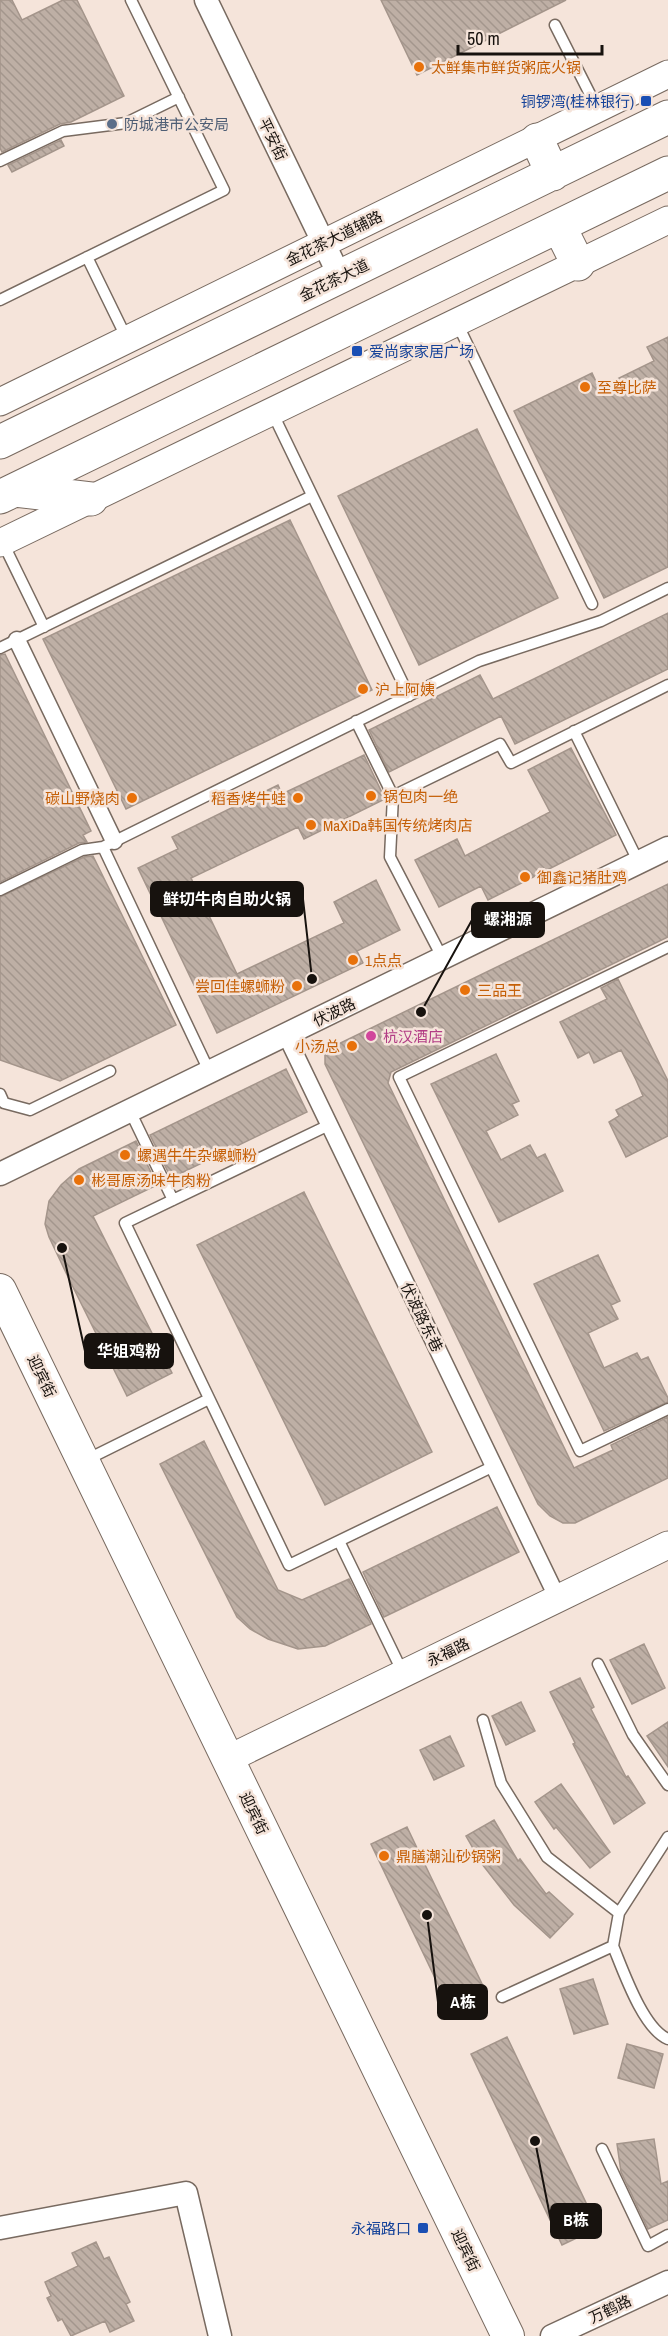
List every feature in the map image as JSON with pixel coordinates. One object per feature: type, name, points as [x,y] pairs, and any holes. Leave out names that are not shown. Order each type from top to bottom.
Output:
[{"type":"main road","name":"金花茶大道","points":[[0,442],[668,117]]},
{"type":"main road","points":[[537,140],[553,174]]},
{"type":"main road","points":[[7,493],[668,173]]},
{"type":"main road","points":[[559,226],[578,264]]},
{"type":"main road","points":[[7,493],[91,499]]},
{"type":"main road","name":"迎宾街","points":[[0,1290],[508,2336]]},
{"type":"street","name":"平安街","points":[[206,0],[340,277]]},
{"type":"street","name":"金花茶大道辅路","points":[[0,402],[668,74]]},
{"type":"street","points":[[1,542],[668,220]]},
{"type":"street","points":[[16,640],[108,844]]},
{"type":"street","name":"伏波路","points":[[0,1174],[668,848]]},
{"type":"street","name":"伏波路东巷","points":[[286,1035],[558,1599]]},
{"type":"street","name":"永福路","points":[[228,1759],[668,1545]]},
{"type":"street","points":[[0,2228],[186,2193],[220,2336]]},
{"type":"street","name":"万鹤路","points":[[552,2336],[668,2282]]},
{"type":"lane","points":[[0,300],[224,190],[131,0]]},
{"type":"lane","points":[[555,26],[598,110]]},
{"type":"lane","points":[[0,161],[63,131],[126,123],[179,97]]},
{"type":"lane","points":[[87,257],[128,339]]},
{"type":"lane","points":[[456,322],[592,604]]},
{"type":"lane","points":[[271,411],[409,696]]},
{"type":"lane","points":[[0,648],[312,496]]},
{"type":"lane","points":[[1,542],[44,627]]},
{"type":"lane","points":[[0,890],[82,850],[108,844],[479,661],[601,621],[668,588]]},
{"type":"lane","points":[[393,796],[500,744],[511,763],[668,685]]},
{"type":"lane","points":[[356,722],[393,796],[390,857],[442,959]]},
{"type":"lane","points":[[574,731],[639,863]]},
{"type":"lane","points":[[108,844],[210,1073]]},
{"type":"lane","points":[[668,947],[399,1077],[580,1451],[668,1409]]},
{"type":"lane","points":[[1,1101],[30,1110],[110,1071]]},
{"type":"lane","points":[[130,1111],[172,1200]]},
{"type":"lane","points":[[329,1125],[124,1224],[209,1400],[289,1565],[494,1466]]},
{"type":"lane","points":[[83,1461],[209,1400]]},
{"type":"lane","points":[[339,1541],[404,1674]]},
{"type":"lane","points":[[598,1664],[633,1735],[668,1785]]},
{"type":"lane","points":[[483,1720],[501,1783],[547,1857],[619,1913]]},
{"type":"lane","points":[[668,1838],[619,1913],[613,1946],[639,2009],[662,2037],[668,2039]]},
{"type":"lane","points":[[502,1997],[613,1946]]},
{"type":"lane","points":[[602,2149],[648,2246],[668,2235]]},
{"type":"building","points":[[0,0],[12,0],[22,20],[63,0],[77,0],[124,96],[2,152],[0,148]]},
{"type":"building","points":[[381,0],[566,0],[417,75]]},
{"type":"building","points":[[61,140],[64,146],[12,172],[8,165]]},
{"type":"building","points":[[668,337],[668,567],[604,598],[514,411],[592,373],[599,388],[654,361],[647,347]]},
{"type":"building","points":[[477,429],[558,598],[419,665],[338,496]]},
{"type":"building","points":[[290,520],[372,690],[126,809],[43,639]]},
{"type":"building","points":[[668,613],[668,669],[515,744],[501,716],[389,772],[369,730],[480,675],[493,699]]},
{"type":"building","points":[[5,654],[91,831],[83,835],[87,842],[79,843],[0,882],[0,655]]},
{"type":"building","points":[[571,748],[616,835],[488,900],[481,886],[439,907],[415,860],[457,839],[465,856],[550,812],[528,770]]},
{"type":"building","points":[[364,755],[385,799],[304,839],[298,827],[191,878],[237,974],[344,923],[334,902],[376,880],[400,930],[357,951],[363,963],[217,1033],[138,868],[178,849],[172,837],[278,785],[282,794]]},
{"type":"building","points":[[93,856],[176,1025],[60,1081],[0,1060],[0,897],[84,857]]},
{"type":"building","points":[[668,884],[668,937],[391,1072],[388,1083],[574,1468],[613,1450],[611,1445],[668,1417],[668,1478],[575,1523],[563,1523],[550,1516],[538,1504],[325,1064],[325,1055],[332,1047]]},
{"type":"building","points":[[618,979],[668,1081],[668,1136],[626,1157],[609,1122],[619,1116],[616,1110],[643,1096],[636,1080],[621,1050],[594,1063],[589,1052],[578,1058],[560,1022],[607,999],[601,988]]},
{"type":"building","points":[[496,1054],[519,1101],[512,1104],[518,1115],[486,1131],[501,1160],[530,1145],[537,1158],[545,1154],[563,1191],[499,1222],[431,1084]]},
{"type":"building","points":[[286,1069],[307,1112],[171,1178],[150,1135]]},
{"type":"building","points":[[136,1141],[157,1185],[93,1216],[172,1373],[127,1396],[69,1279],[45,1224],[49,1201],[61,1185],[79,1169]]},
{"type":"building","points":[[304,1192],[432,1452],[325,1505],[197,1245]]},
{"type":"building","points":[[598,1255],[620,1301],[611,1305],[618,1319],[588,1333],[604,1368],[637,1353],[641,1360],[648,1357],[668,1398],[668,1402],[604,1431],[534,1284]]},
{"type":"building","points":[[204,1441],[278,1590],[302,1600],[349,1579],[371,1624],[325,1646],[298,1649],[268,1639],[250,1629],[237,1617],[160,1464]]},
{"type":"building","points":[[497,1507],[519,1552],[384,1617],[363,1572]]},
{"type":"building","points":[[644,1644],[665,1688],[632,1704],[610,1660]]},
{"type":"building","points":[[580,1678],[594,1707],[591,1709],[626,1777],[628,1776],[645,1803],[614,1824],[573,1744],[575,1743],[550,1692]]},
{"type":"building","points":[[521,1702],[535,1731],[506,1745],[492,1716]]},
{"type":"building","points":[[668,1722],[668,1767],[647,1736]]},
{"type":"building","points":[[450,1736],[464,1766],[434,1780],[420,1750]]},
{"type":"building","points":[[561,1784],[610,1852],[590,1868],[556,1827],[554,1829],[535,1802]]},
{"type":"building","points":[[494,1820],[518,1861],[520,1859],[546,1894],[549,1892],[573,1914],[550,1938],[514,1905],[482,1864],[466,1836]]},
{"type":"building","points":[[407,1827],[483,1986],[447,2003],[371,1844]]},
{"type":"building","points":[[593,1979],[608,2024],[574,2034],[560,1989]]},
{"type":"building","points":[[507,2037],[598,2228],[562,2245],[471,2054]]},
{"type":"building","points":[[627,2044],[663,2054],[654,2088],[618,2078]]},
{"type":"building","points":[[654,2139],[661,2184],[668,2181],[668,2220],[648,2229],[621,2172],[617,2144]]},
{"type":"building","points":[[96,2242],[104,2259],[109,2257],[130,2302],[126,2304],[134,2321],[110,2332],[105,2321],[71,2336],[62,2319],[58,2321],[47,2298],[51,2296],[45,2282],[78,2266],[72,2253]]},
{"type":"place","name":"太鲜集市鲜货粥底火锅","points":[[419,67]]},
{"type":"place","name":"铜锣湾(桂林银行)","points":[[646,101]]},
{"type":"place","name":"防城港市公安局","points":[[112,124]]},
{"type":"place","name":"爱尚家家居广场","points":[[357,351]]},
{"type":"place","name":"至尊比萨","points":[[585,387]]},
{"type":"place","name":"沪上阿姨","points":[[363,689]]},
{"type":"place","name":"锅包肉一绝","points":[[371,796]]},
{"type":"place","name":"碳山野烧肉","points":[[132,798]]},
{"type":"place","name":"稻香烤牛蛙","points":[[298,798]]},
{"type":"place","name":"MaXiDa韩国传统烤肉店","points":[[311,825]]},
{"type":"place","name":"御鑫记猪肚鸡","points":[[525,877]]},
{"type":"place","name":"1点点","points":[[353,960]]},
{"type":"place","name":"鲜切牛肉自助火锅","points":[[312,979]]},
{"type":"place","name":"尝回佳螺蛳粉","points":[[297,986]]},
{"type":"place","name":"三品王","points":[[465,990]]},
{"type":"place","name":"螺湘源","points":[[421,1012]]},
{"type":"place","name":"杭汉酒店","points":[[371,1036]]},
{"type":"place","name":"小汤总","points":[[352,1046]]},
{"type":"place","name":"螺遇牛牛杂螺蛳粉","points":[[125,1155]]},
{"type":"place","name":"彬哥原汤味牛肉粉","points":[[79,1180]]},
{"type":"place","name":"华姐鸡粉","points":[[62,1248]]},
{"type":"place","name":"鼎膳潮汕砂锅粥","points":[[384,1856]]},
{"type":"place","name":"A栋","points":[[427,1915]]},
{"type":"place","name":"B栋","points":[[535,2141]]},
{"type":"place","name":"永福路口","points":[[423,2228]]}]
